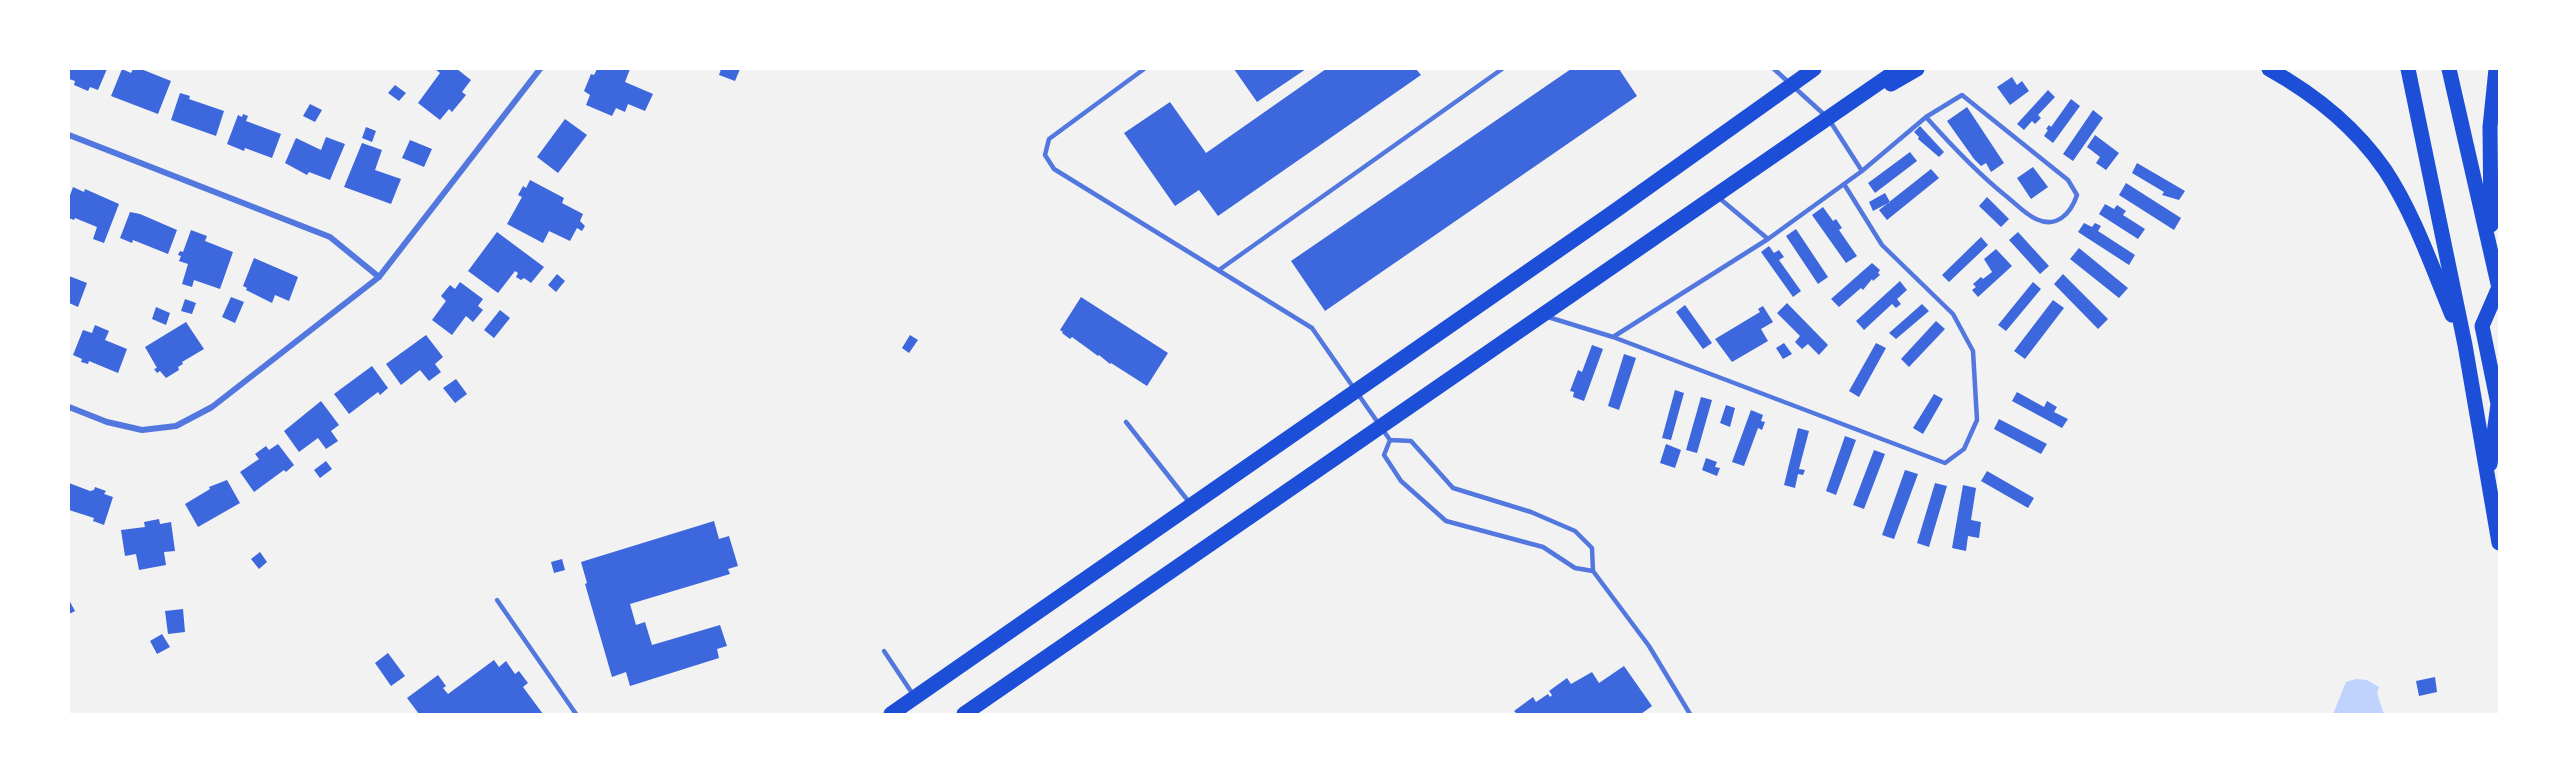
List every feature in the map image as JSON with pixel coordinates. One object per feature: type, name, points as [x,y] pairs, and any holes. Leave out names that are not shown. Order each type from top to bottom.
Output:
[{"type":"main road","points":[[891,714],[1358,390],[1814,69]]},
{"type":"main road","points":[[964,714],[1540,314],[1899,69]]},
{"type":"main road","points":[[1828,118],[1917,69]]},
{"type":"main road","points":[[2270,69],[2325,106],[2359,138],[2385,171],[2406,208],[2465,345]]},
{"type":"main road","points":[[2408,69],[2465,345],[2499,543]]},
{"type":"main road","points":[[2449,69],[2499,287],[2482,326],[2498,404],[2488,480]]},
{"type":"main road","points":[[2492,255],[2490,127],[2496,69]]},
{"type":"street","points":[[69,407],[107,422],[142,430],[176,426],[212,407],[379,277],[540,69]]},
{"type":"street","points":[[69,135],[330,237],[379,277]]},
{"type":"lane","points":[[1144,69],[1049,139],[1045,155],[1054,168],[1312,328],[1358,390],[1390,440]]},
{"type":"lane","points":[[1219,270],[1502,69]]},
{"type":"lane","points":[[1774,69],[1790,86],[1828,118],[1862,171]]},
{"type":"lane","points":[[1612,337],[1768,239],[1862,171],[1926,117],[1962,94],[2068,180],[2077,195],[2072,211],[2057,221],[2037,219],[1985,178],[1957,152],[1926,117]]},
{"type":"lane","points":[[1540,314],[1612,337],[1945,463],[1964,449],[1977,420],[1973,351],[1953,314],[1881,244],[1844,184]]},
{"type":"lane","points":[[1716,195],[1768,239]]},
{"type":"lane","points":[[1126,422],[1192,505]]},
{"type":"lane","points":[[1390,440],[1384,455],[1401,481],[1446,521],[1543,547],[1575,568],[1593,571]]},
{"type":"lane","points":[[1390,440],[1411,441],[1453,488],[1531,512],[1575,531],[1592,548],[1593,571],[1649,646],[1690,714]]},
{"type":"lane","points":[[497,600],[576,714]]},
{"type":"lane","points":[[884,651],[915,697]]},
{"type":"water","points":[[2356,679],[2367,680],[2379,687],[2377,693],[2384,714],[2333,714],[2346,682]]},
{"type":"building","points":[[69,69],[107,69],[98,90],[90,87],[88,91],[74,85],[75,81],[69,79]]},
{"type":"building","points":[[122,69],[131,73],[133,69],[141,69],[171,81],[158,114],[111,96]]},
{"type":"building","points":[[435,69],[457,69],[471,80],[462,92],[466,95],[452,112],[449,109],[440,120],[418,103],[440,73]]},
{"type":"building","points":[[597,69],[630,69],[625,82],[653,94],[645,111],[628,104],[625,112],[616,108],[612,116],[586,105],[590,95],[584,91],[591,74],[594,75]]},
{"type":"building","points":[[721,69],[740,69],[735,81],[719,75]]},
{"type":"building","points":[[1234,69],[1306,69],[1257,102]]},
{"type":"building","points":[[1326,69],[1416,69],[1421,75],[1218,216],[1199,190],[1175,206],[1124,133],[1170,102],[1206,153]]},
{"type":"building","points":[[1571,69],[1619,69],[1637,96],[1325,311],[1291,261]]},
{"type":"building","points":[[2012,77],[2017,85],[2022,81],[2029,91],[2010,105],[1997,87]]},
{"type":"building","points":[[395,85],[406,93],[399,101],[388,93]]},
{"type":"building","points":[[2048,90],[2055,97],[2038,115],[2041,118],[2035,124],[2032,121],[2024,130],[2017,124]]},
{"type":"building","points":[[180,93],[190,96],[189,99],[224,111],[216,136],[171,120]]},
{"type":"building","points":[[2071,99],[2080,106],[2053,143],[2044,136],[2048,130],[2046,129],[2049,125],[2051,127]]},
{"type":"building","points":[[310,104],[322,110],[315,122],[303,116]]},
{"type":"building","points":[[1967,107],[2004,163],[1991,172],[1986,163],[1981,166],[1974,159],[1947,121]]},
{"type":"building","points":[[2093,110],[2103,118],[2073,161],[2063,154]]},
{"type":"building","points":[[243,114],[248,116],[246,121],[281,134],[272,158],[227,144],[238,115],[242,117]]},
{"type":"building","points":[[565,119],[587,135],[558,173],[537,157]]},
{"type":"building","points":[[1920,126],[1944,152],[1939,157],[1918,139],[1919,137],[1914,132]]},
{"type":"building","points":[[366,127],[376,131],[372,142],[362,138]]},
{"type":"building","points":[[2095,135],[2119,153],[2106,170],[2096,163],[2100,157],[2087,147]]},
{"type":"building","points":[[326,137],[345,144],[330,180],[309,172],[307,175],[285,163],[296,138],[321,150]]},
{"type":"building","points":[[410,140],[432,149],[424,167],[402,158]]},
{"type":"building","points":[[362,143],[382,150],[375,170],[401,179],[391,204],[344,187]]},
{"type":"building","points":[[1910,152],[1917,161],[1875,193],[1868,183]]},
{"type":"building","points":[[2137,163],[2185,191],[2179,200],[2162,195],[2164,192],[2132,173]]},
{"type":"building","points":[[2033,167],[2048,187],[2031,199],[2017,178]]},
{"type":"building","points":[[1931,169],[1939,178],[1887,220],[1879,210]]},
{"type":"building","points":[[530,180],[564,198],[562,203],[583,214],[580,221],[585,226],[582,231],[577,228],[570,241],[549,231],[543,243],[507,224],[522,197],[518,195],[523,186],[526,188]]},
{"type":"building","points":[[2126,183],[2181,218],[2174,230],[2119,195]]},
{"type":"building","points":[[73,187],[84,192],[85,189],[119,204],[104,243],[93,239],[97,227],[75,218],[74,220],[69,218],[69,198]]},
{"type":"building","points":[[1885,193],[1890,202],[1873,211],[1869,202]]},
{"type":"building","points":[[1987,197],[2009,219],[2001,227],[1979,206]]},
{"type":"building","points":[[2105,204],[2114,209],[2117,205],[2126,211],[2123,215],[2145,229],[2138,239],[2099,214]]},
{"type":"building","points":[[1823,207],[1833,221],[1836,219],[1842,228],[1839,230],[1857,256],[1846,263],[1812,215]]},
{"type":"building","points":[[130,212],[177,230],[168,254],[133,240],[132,243],[120,238]]},
{"type":"building","points":[[2084,223],[2092,227],[2095,223],[2101,226],[2098,231],[2135,255],[2129,265],[2078,232]]},
{"type":"building","points":[[1796,229],[1828,277],[1818,284],[1786,236]]},
{"type":"building","points":[[191,230],[207,236],[205,241],[233,252],[220,289],[194,280],[192,287],[182,284],[188,264],[179,261],[181,256],[178,255],[180,251],[183,252]]},
{"type":"building","points":[[497,232],[544,267],[531,283],[524,278],[521,280],[516,277],[518,273],[515,271],[498,293],[468,271]]},
{"type":"building","points":[[2018,232],[2049,266],[2040,274],[2009,240]]},
{"type":"building","points":[[1981,237],[1988,245],[1949,282],[1942,275]]},
{"type":"building","points":[[1769,246],[1774,253],[1779,250],[1784,257],[1779,260],[1801,291],[1793,297],[1761,252]]},
{"type":"building","points":[[2079,248],[2128,288],[2119,298],[2070,259]]},
{"type":"building","points":[[1996,249],[2012,266],[1978,297],[1972,290],[1976,287],[1973,284],[1992,272],[1984,259]]},
{"type":"building","points":[[254,258],[298,277],[289,301],[275,295],[272,303],[246,290],[247,288],[243,286]]},
{"type":"building","points":[[1872,263],[1880,270],[1878,273],[1880,275],[1839,307],[1831,299]]},
{"type":"building","points":[[557,274],[565,281],[556,292],[548,285]]},
{"type":"building","points":[[2063,274],[2108,319],[2098,329],[2054,284]]},
{"type":"building","points":[[69,276],[87,283],[78,307],[69,303]]},
{"type":"building","points":[[1900,281],[1907,290],[1897,299],[1901,304],[1896,308],[1892,304],[1864,330],[1856,321]]},
{"type":"building","points":[[460,282],[483,299],[478,306],[483,310],[473,322],[466,316],[452,335],[432,320],[446,301],[441,296],[450,285],[455,289]]},
{"type":"building","points":[[2033,282],[2041,289],[2006,331],[1998,325]]},
{"type":"building","points":[[231,297],[244,302],[235,323],[222,317]]},
{"type":"building","points":[[1081,297],[1168,353],[1147,386],[1110,364],[1072,337],[1070,339],[1062,333],[1060,330]]},
{"type":"building","points":[[185,299],[196,303],[192,314],[181,311]]},
{"type":"building","points":[[2053,300],[2064,308],[2025,359],[2014,351]]},
{"type":"building","points":[[1787,303],[1828,345],[1819,355],[1808,344],[1802,349],[1795,342],[1800,336],[1777,313]]},
{"type":"building","points":[[1922,304],[1929,311],[1896,339],[1889,333]]},
{"type":"building","points":[[1685,305],[1712,343],[1703,349],[1676,312]]},
{"type":"building","points":[[1763,306],[1773,322],[1761,329],[1768,341],[1732,362],[1715,339],[1760,312],[1758,309]]},
{"type":"building","points":[[156,307],[170,313],[166,325],[152,319]]},
{"type":"building","points":[[500,310],[510,318],[494,338],[484,330]]},
{"type":"building","points":[[1936,321],[1945,329],[1909,367],[1901,359]]},
{"type":"building","points":[[186,322],[204,349],[182,362],[183,364],[178,367],[179,370],[166,378],[160,371],[157,373],[154,369],[157,368],[145,347]]},
{"type":"building","points":[[95,325],[109,331],[105,340],[127,349],[118,373],[89,361],[88,364],[81,362],[82,359],[73,355],[83,330],[92,333]]},
{"type":"building","points":[[426,335],[443,357],[435,364],[441,372],[429,381],[420,370],[401,385],[386,364]]},
{"type":"building","points":[[910,335],[918,340],[909,353],[902,348]]},
{"type":"building","points":[[1784,343],[1792,354],[1783,359],[1776,348]]},
{"type":"building","points":[[1876,343],[1886,348],[1859,397],[1849,391]]},
{"type":"building","points":[[1592,345],[1603,349],[1584,401],[1573,397],[1574,392],[1570,391],[1578,370],[1582,372]]},
{"type":"building","points":[[1624,354],[1636,358],[1619,410],[1608,406]]},
{"type":"building","points":[[372,366],[388,388],[380,395],[378,392],[349,414],[334,394]]},
{"type":"building","points":[[456,379],[467,394],[455,403],[443,388]]},
{"type":"building","points":[[1675,390],[1684,393],[1671,440],[1662,438]]},
{"type":"building","points":[[2017,392],[2044,407],[2047,401],[2057,407],[2054,412],[2068,419],[2062,428],[2012,401]]},
{"type":"building","points":[[1934,394],[1943,399],[1923,434],[1913,428]]},
{"type":"building","points":[[1701,397],[1712,400],[1697,453],[1686,450]]},
{"type":"building","points":[[321,401],[339,425],[331,431],[338,441],[326,449],[318,438],[299,452],[284,431]]},
{"type":"building","points":[[1726,405],[1735,408],[1730,427],[1720,423]]},
{"type":"building","points":[[1751,410],[1763,415],[1761,421],[1765,422],[1762,430],[1758,428],[1744,466],[1732,462]]},
{"type":"building","points":[[1999,419],[2047,444],[2041,454],[1994,429]]},
{"type":"building","points":[[1798,428],[1809,431],[1799,469],[1805,470],[1803,475],[1798,474],[1795,488],[1784,485]]},
{"type":"building","points":[[1845,436],[1856,440],[1836,495],[1826,491]]},
{"type":"building","points":[[278,444],[294,465],[254,492],[240,472],[259,459],[255,454],[266,446],[269,450]]},
{"type":"building","points":[[1666,444],[1681,450],[1675,468],[1660,463]]},
{"type":"building","points":[[1874,450],[1885,454],[1864,509],[1853,505]]},
{"type":"building","points":[[1706,458],[1717,462],[1715,467],[1720,468],[1717,476],[1702,470]]},
{"type":"building","points":[[326,461],[332,469],[320,478],[314,470]]},
{"type":"building","points":[[1905,470],[1918,474],[1894,539],[1882,535]]},
{"type":"building","points":[[1987,471],[2034,498],[2028,508],[1981,481]]},
{"type":"building","points":[[227,480],[240,503],[198,527],[185,504],[210,489],[209,487]]},
{"type":"building","points":[[69,483],[90,491],[95,487],[106,491],[104,494],[113,497],[104,525],[93,521],[94,518],[69,510]]},
{"type":"building","points":[[1935,483],[1947,486],[1929,547],[1917,543]]},
{"type":"building","points":[[1963,485],[1976,488],[1971,520],[1981,522],[1979,538],[1968,536],[1966,551],[1952,548]]},
{"type":"building","points":[[159,519],[160,524],[171,522],[175,551],[164,552],[166,565],[139,570],[136,554],[125,556],[121,530],[145,527],[144,522]]},
{"type":"building","points":[[714,521],[719,539],[729,536],[738,566],[728,569],[730,574],[630,604],[636,625],[645,622],[652,645],[720,625],[727,646],[717,649],[719,658],[630,686],[626,672],[612,677],[585,584],[587,583],[581,562]]},
{"type":"building","points":[[260,552],[267,562],[259,569],[251,559]]},
{"type":"building","points":[[562,559],[565,570],[554,573],[551,562]]},
{"type":"building","points":[[69,600],[75,611],[69,614]]},
{"type":"building","points":[[183,609],[185,632],[168,634],[165,611]]},
{"type":"building","points":[[162,634],[170,647],[157,654],[150,641]]},
{"type":"building","points":[[388,653],[405,676],[391,686],[375,663]]},
{"type":"building","points":[[494,660],[499,667],[506,661],[515,674],[519,671],[528,683],[523,687],[543,714],[419,714],[407,698],[438,675],[446,686],[443,688],[448,694]]},
{"type":"building","points":[[1624,666],[1652,706],[1641,714],[1517,714],[1514,711],[1533,697],[1536,702],[1548,694],[1550,697],[1552,695],[1549,691],[1567,678],[1571,684],[1592,672],[1599,683]]},
{"type":"building","points":[[2435,677],[2437,692],[2419,696],[2416,681]]}]
